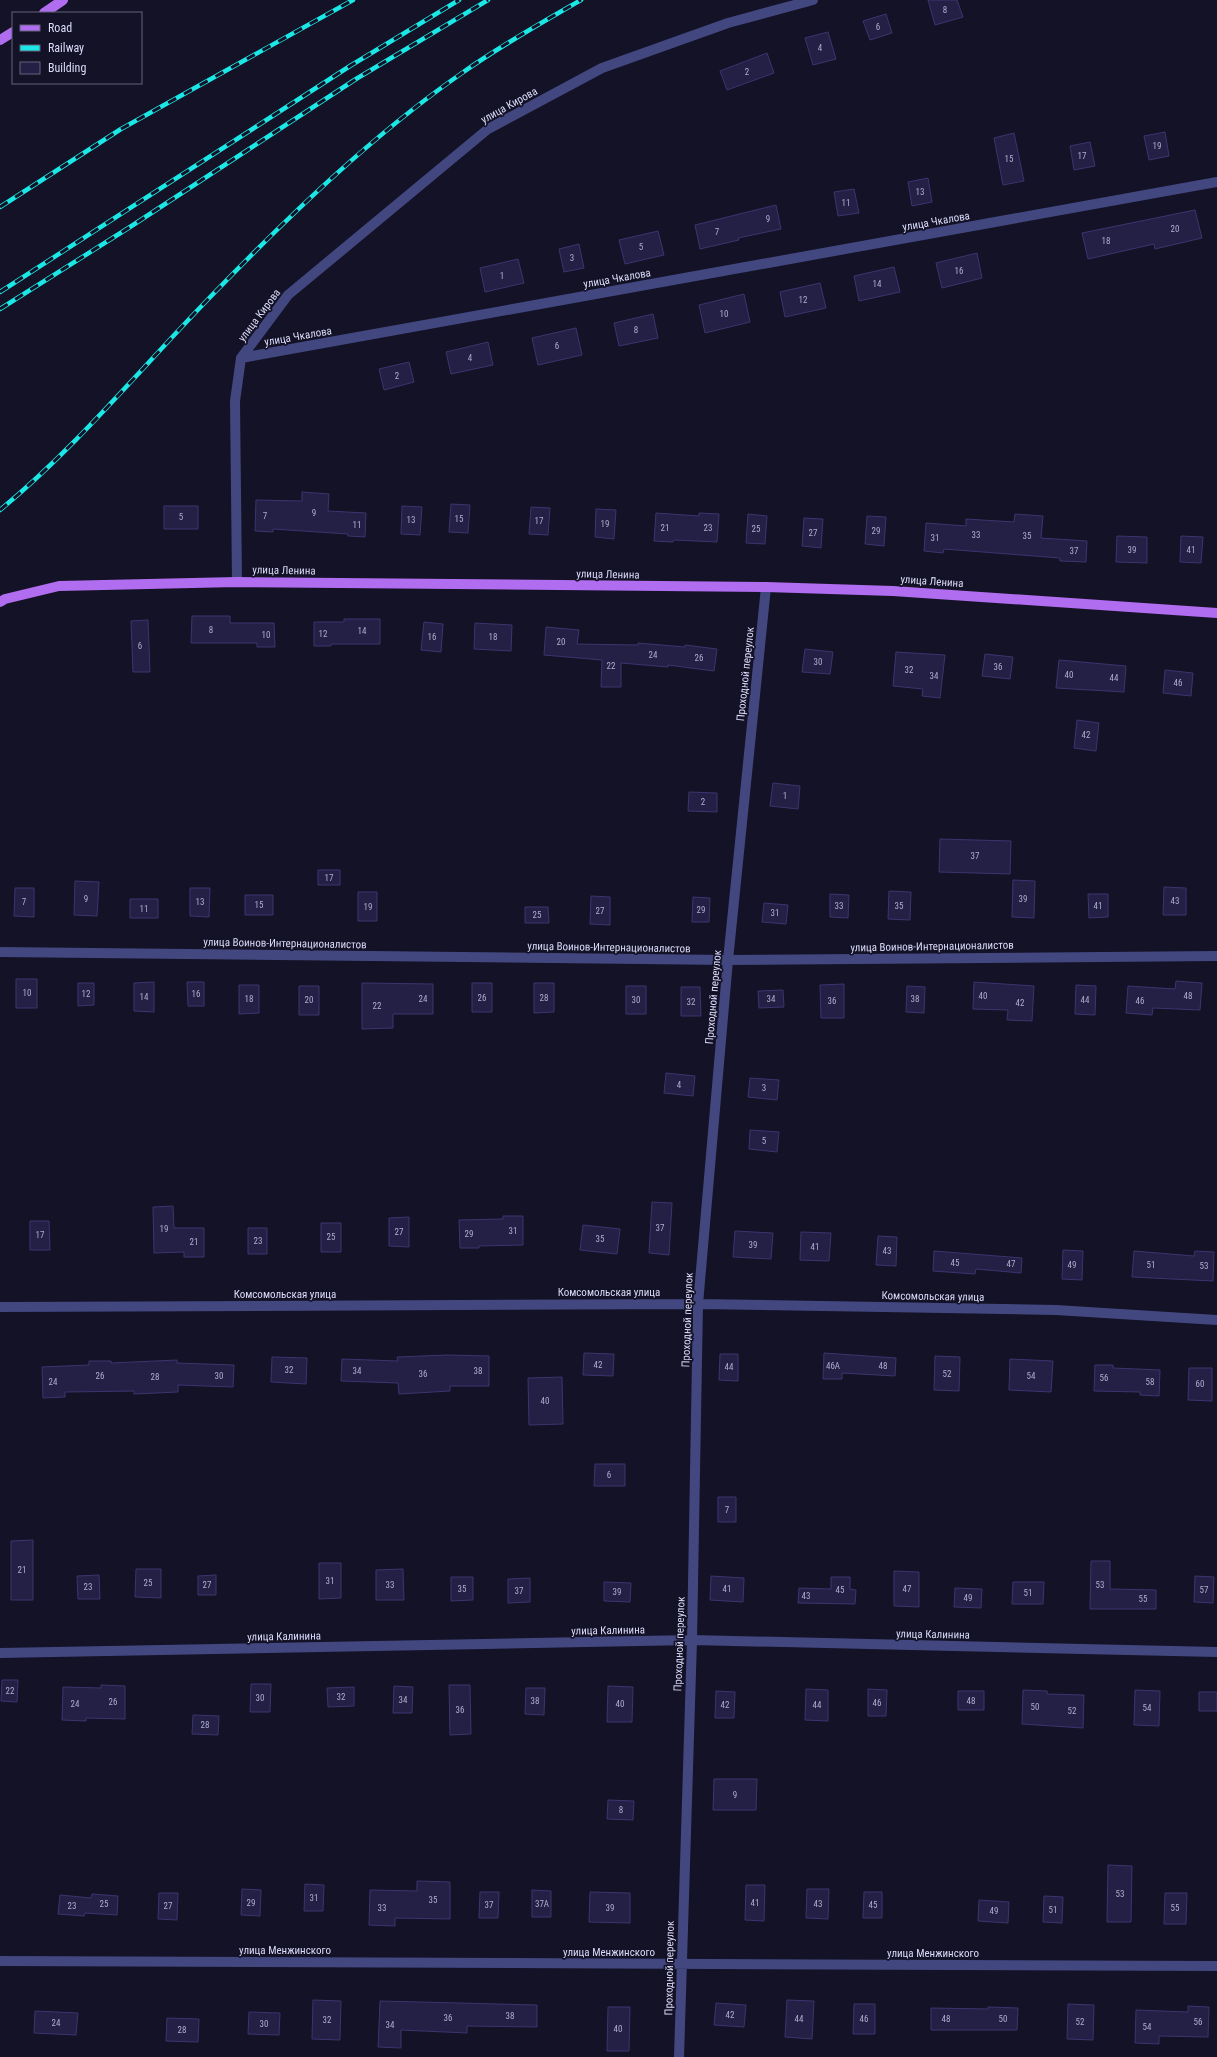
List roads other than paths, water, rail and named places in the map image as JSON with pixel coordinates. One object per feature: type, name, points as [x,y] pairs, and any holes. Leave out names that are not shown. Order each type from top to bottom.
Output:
[{"type":"main road","points":[[45,12],[63,0]]},
{"type":"main road","points":[[0,40],[12,33]]},
{"type":"main road","name":"улица Ленина","points":[[0,602],[6,599],[59,586],[237,582],[766,587],[893,591],[1217,613]]},
{"type":"street","name":"улица Кирова","points":[[241,358],[288,295],[488,129],[602,68],[728,23],[813,0]]},
{"type":"street","name":"улица Чкалова","points":[[241,358],[1217,182]]},
{"type":"street","points":[[237,582],[235,401],[241,358]]},
{"type":"street","name":"Проходной переулок","points":[[679,2057],[692,1640],[698,1304],[728,960],[766,587]]},
{"type":"street","name":"улица Воинов-Интернационалистов","points":[[0,952],[728,960],[1217,956]]},
{"type":"street","name":"Комсомольская улица","points":[[0,1307],[698,1304],[1056,1310],[1217,1320]]},
{"type":"street","name":"улица Калинина","points":[[0,1653],[692,1640],[1217,1652]]},
{"type":"street","name":"улица Менжинского","points":[[0,1961],[1217,1966]]},
{"type":"railway","points":[[0,207],[121,129],[353,0]]},
{"type":"railway","points":[[0,292],[350,66],[459,0]]},
{"type":"railway","points":[[0,309],[130,227],[356,79],[488,0]]},
{"type":"railway","points":[[0,510],[58,458],[247,259],[335,175],[397,122],[476,63],[581,0]]}]
